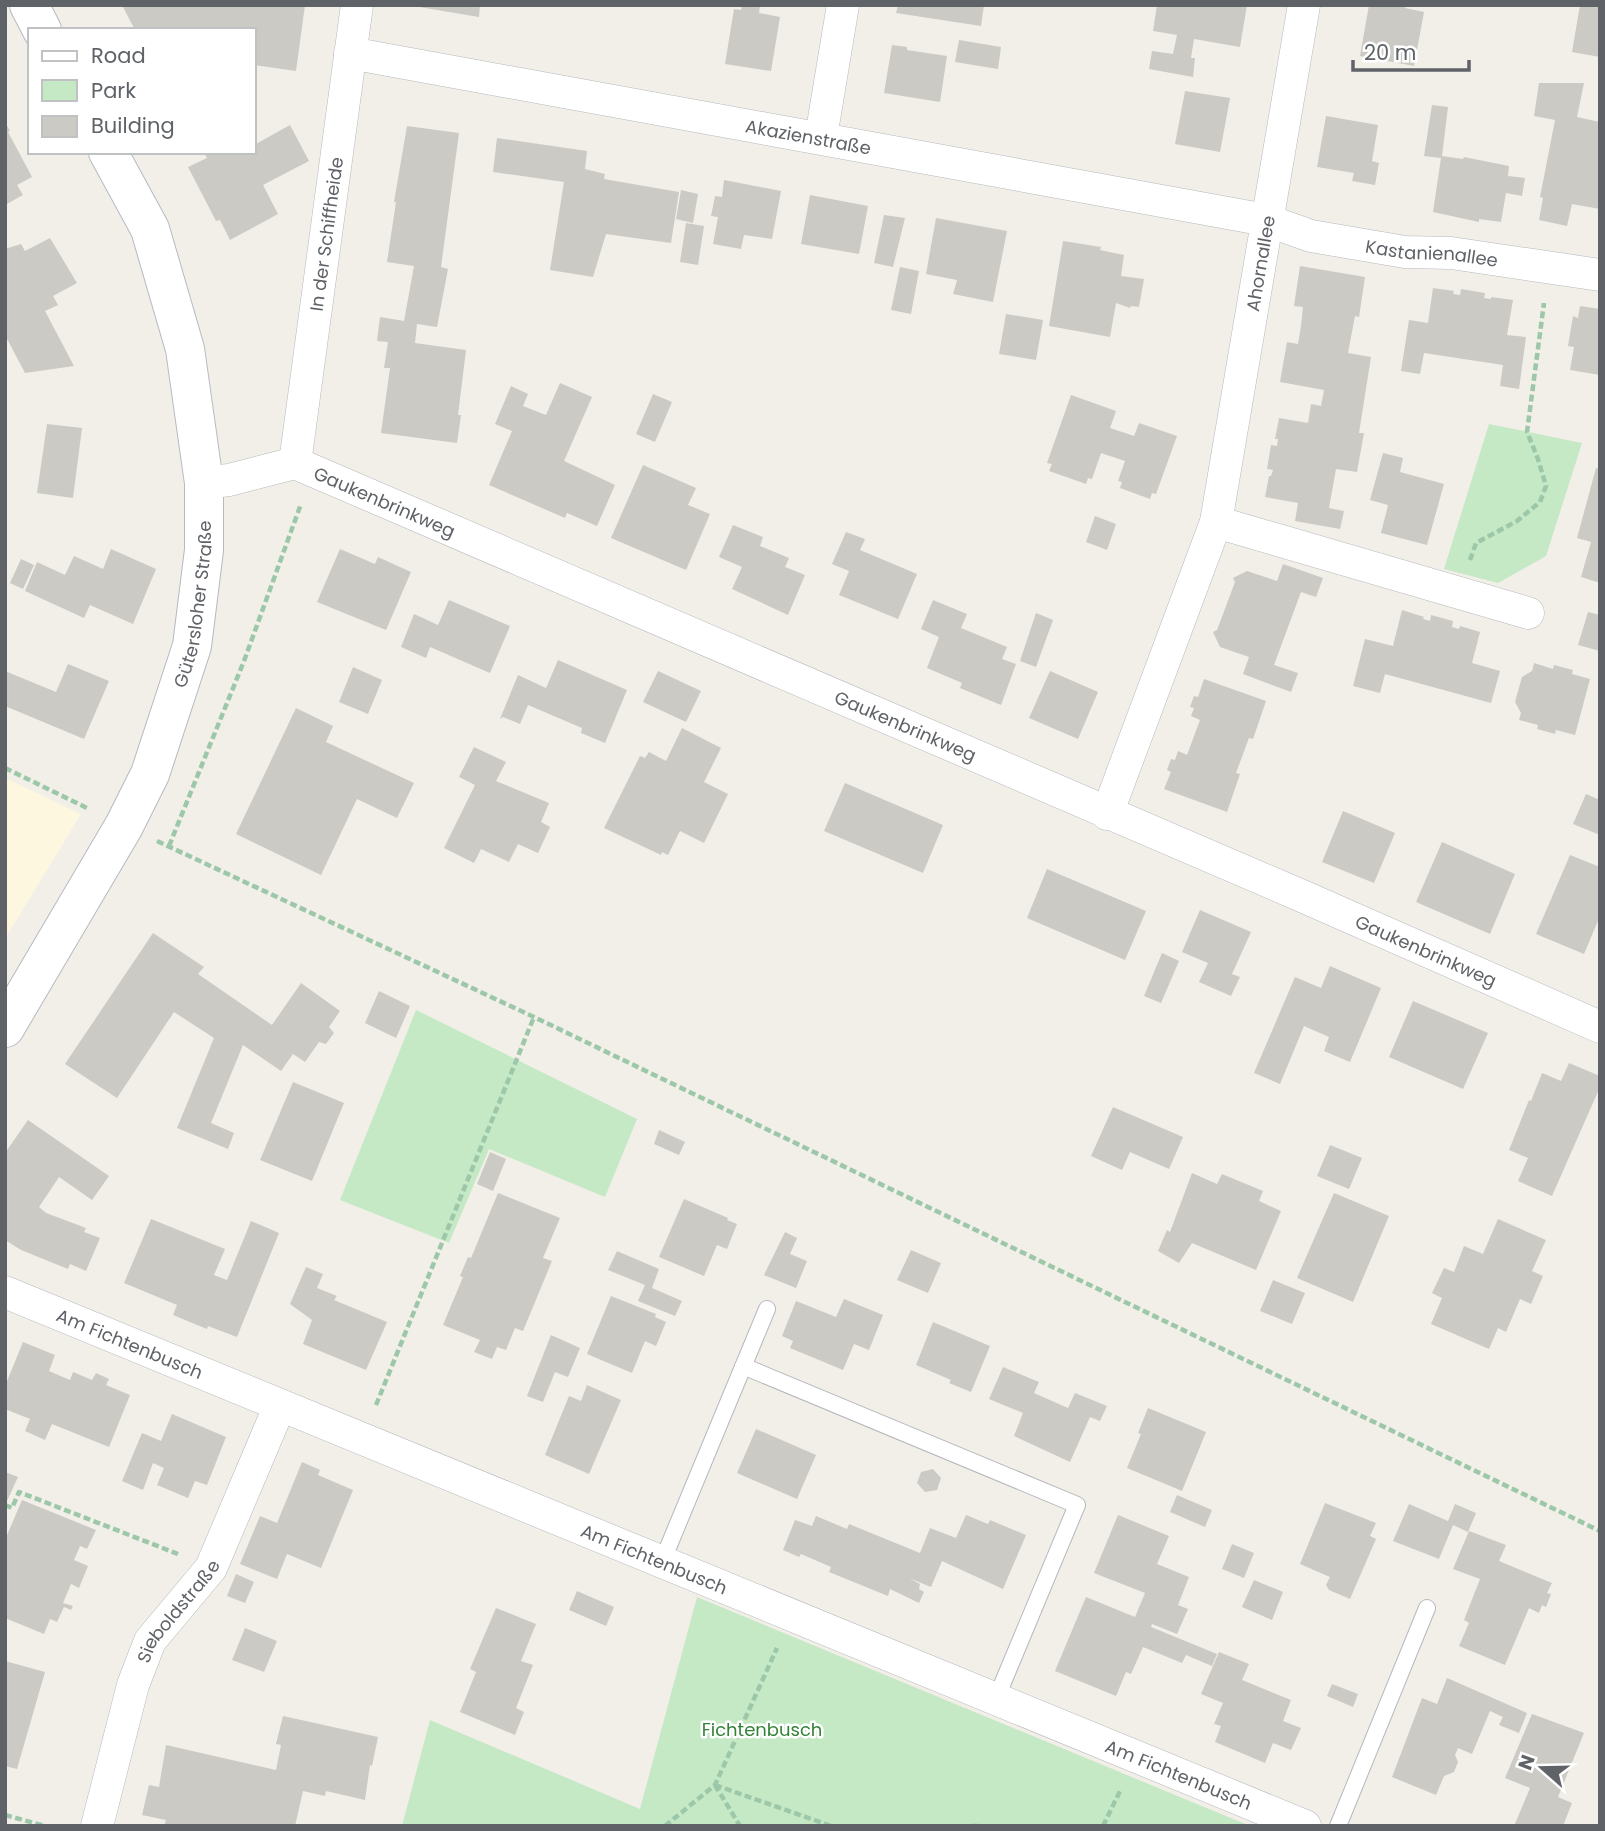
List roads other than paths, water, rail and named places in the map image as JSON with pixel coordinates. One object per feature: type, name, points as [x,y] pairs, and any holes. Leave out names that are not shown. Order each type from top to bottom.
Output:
[{"type":"main road","points":[[29,5],[41,28]]},
{"type":"main road","name":"Gütersloher Straße","points":[[5,1028],[124,826],[150,774],[192,646],[204,550],[204,483],[185,349],[150,229],[109,154]]},
{"type":"street","name":"In der Schiffheide","points":[[304,468],[357,5]]},
{"type":"street","points":[[821,137],[843,5]]},
{"type":"street","name":"Ahornallee","points":[[1107,814],[1216,522],[1304,5]]},
{"type":"street","name":"Akazienstraße","points":[[351,53],[1266,220]]},
{"type":"street","name":"Kastanienallee","points":[[1266,220],[1311,236],[1405,252],[1451,253],[1600,275]]},
{"type":"street","name":"Gaukenbrinkweg","points":[[204,483],[304,468],[1290,891],[1600,1027]]},
{"type":"street","points":[[1216,522],[1528,613]]},
{"type":"street","name":"Am Fichtenbusch","points":[[5,1292],[1304,1826]]},
{"type":"street","name":"Sieboldstraße","points":[[97,1826],[132,1685],[150,1641],[211,1567],[280,1405]]},
{"type":"lane","points":[[662,1562],[767,1309]]},
{"type":"lane","points":[[743,1366],[1077,1505],[996,1699]]},
{"type":"lane","points":[[1338,1826],[1427,1608]]},
{"type":"park label","name":"Fichtenbusch","points":[[762,1729]]}]
